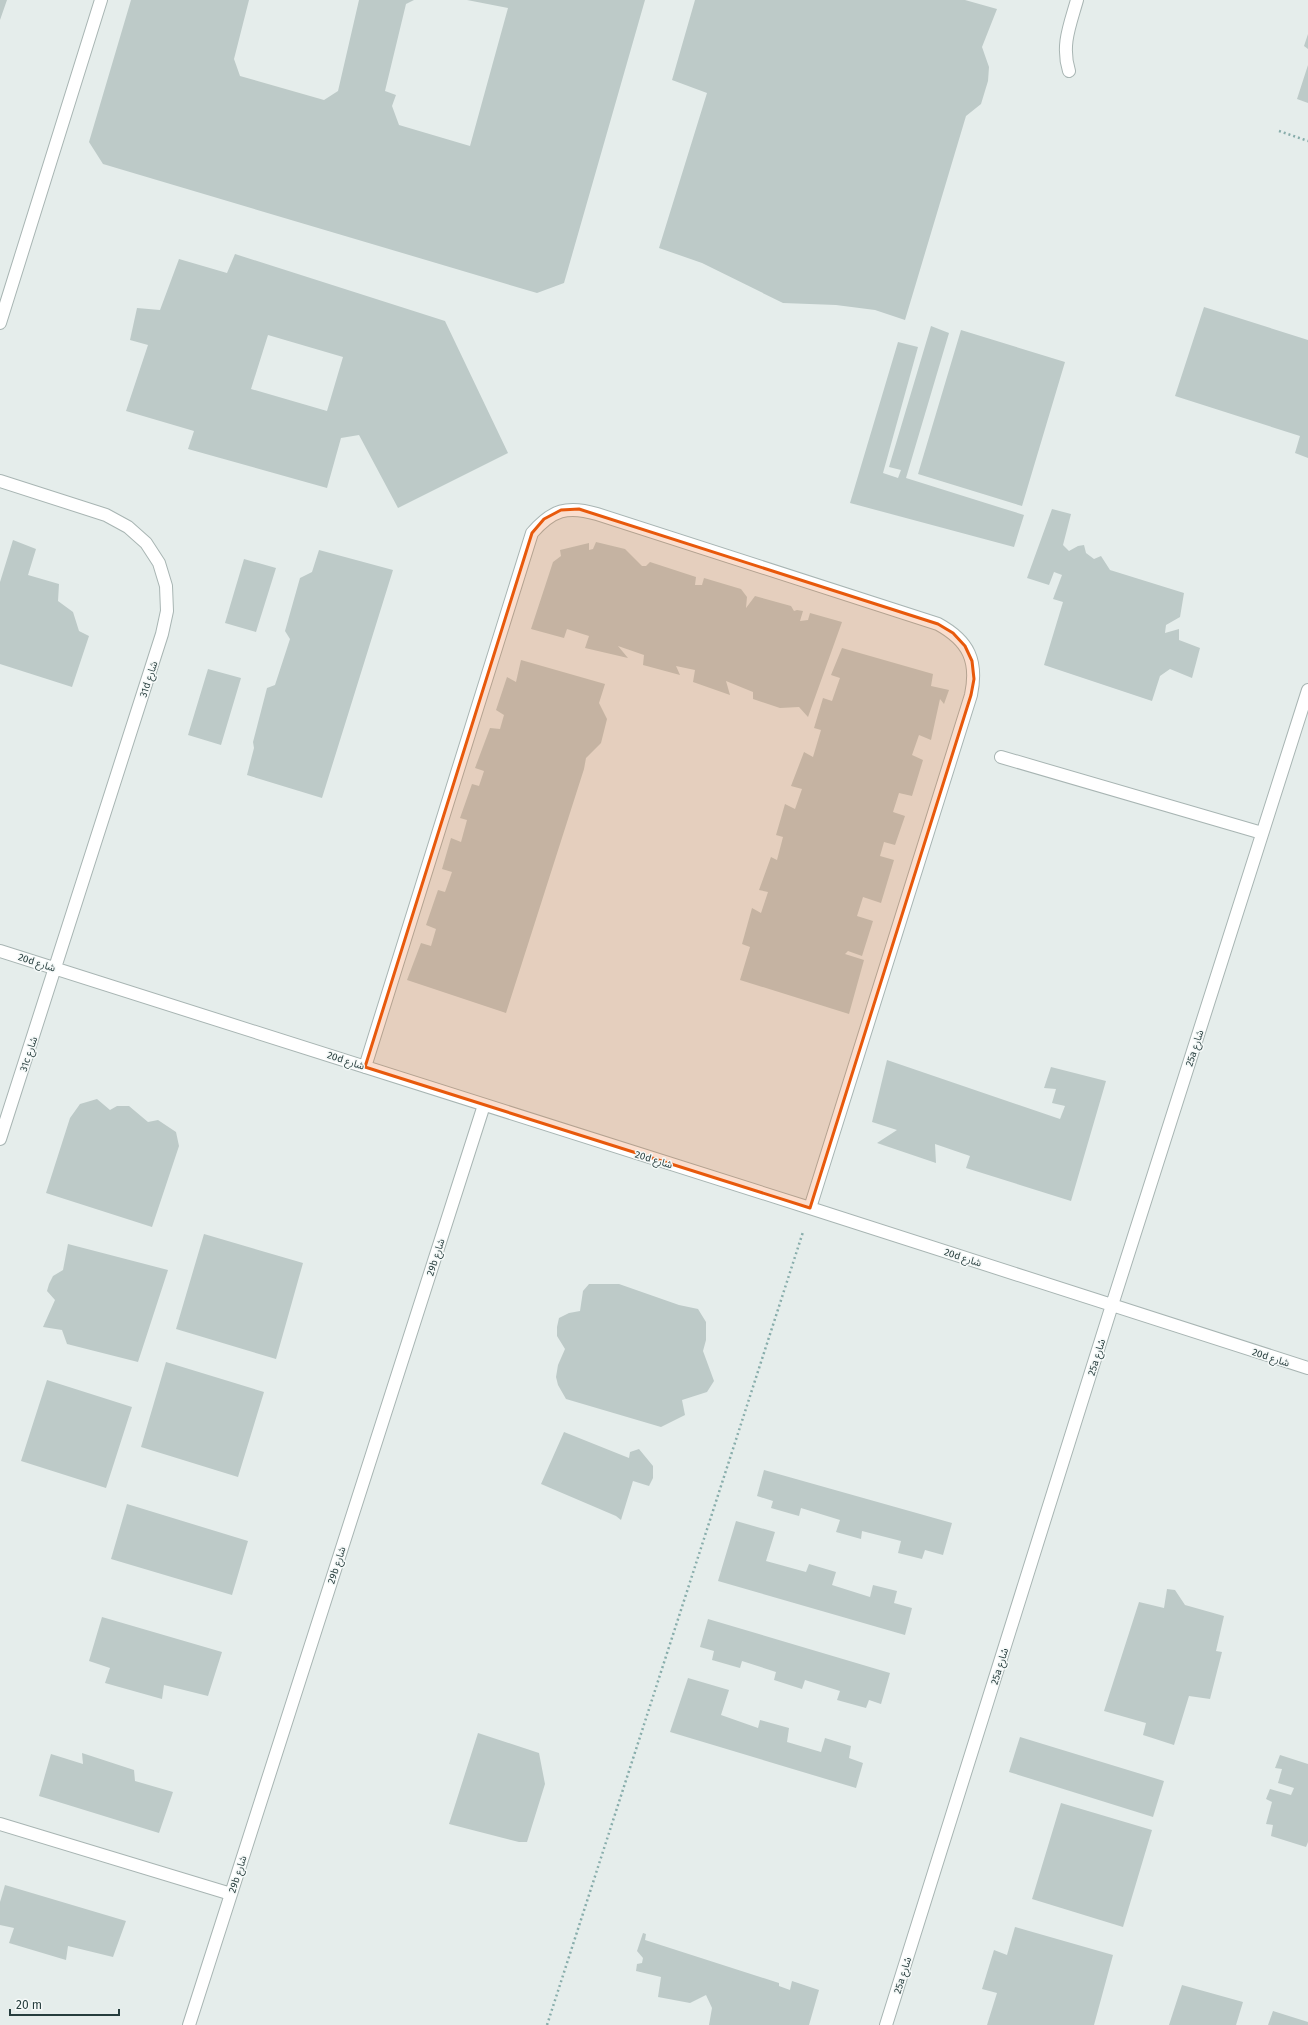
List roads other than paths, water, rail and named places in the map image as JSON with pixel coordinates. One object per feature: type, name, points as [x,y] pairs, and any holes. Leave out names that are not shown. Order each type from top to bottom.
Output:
[{"type":"street","points":[[0,323],[100,0]]},
{"type":"street","points":[[1069,71],[1066,60],[1066,38],[1077,0]]},
{"type":"street","name":"31d شارع","points":[[0,480],[106,515],[128,527],[146,543],[159,563],[166,586],[167,611],[162,634],[56,968]]},
{"type":"street","points":[[365,1067],[532,534],[544,519],[561,510],[579,509],[597,514],[938,624],[957,637],[965,646],[972,662],[974,679],[970,695],[810,1208]]},
{"type":"street","name":"25a شارع","points":[[886,2025],[1112,1305],[1308,690]]},
{"type":"street","points":[[1001,757],[1262,833]]},
{"type":"street","name":"20d شارع","points":[[0,950],[1308,1368]]},
{"type":"street","name":"31c شارع","points":[[0,1139],[56,968]]},
{"type":"street","name":"29b شارع","points":[[189,2025],[484,1105]]},
{"type":"street","points":[[0,1824],[231,1894]]}]
